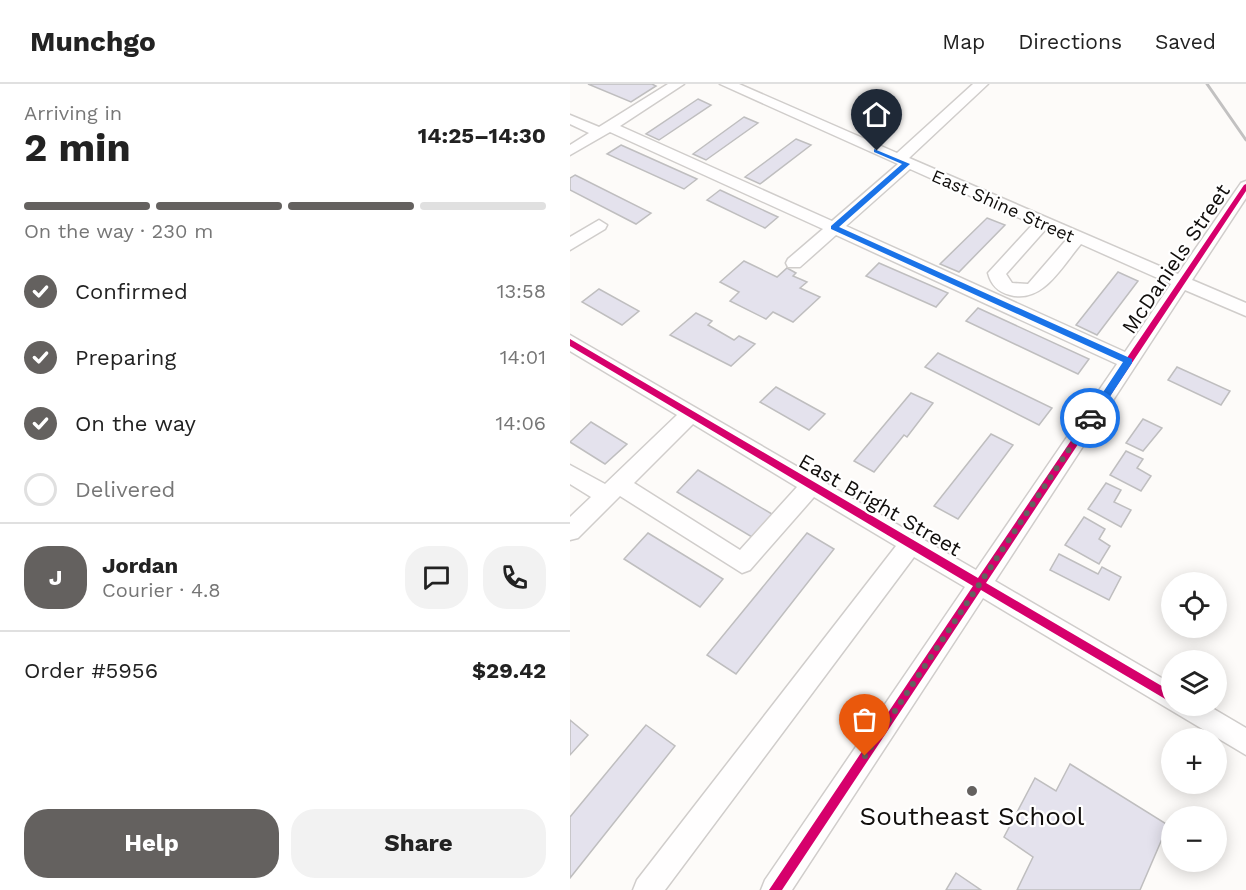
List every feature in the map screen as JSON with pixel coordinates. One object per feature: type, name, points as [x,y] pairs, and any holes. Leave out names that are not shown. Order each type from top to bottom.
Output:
[{"type":"street","points":[[570,151],[677,84]]},
{"type":"street","name":"East Shine Street","points":[[727,84],[1180,284],[1246,310]]},
{"type":"street","points":[[794,263],[834,228],[981,84]]},
{"type":"street","points":[[570,118],[604,129],[834,228],[1129,361]]},
{"type":"street","name":"McDaniels Street","points":[[775,890],[1246,186]]},
{"type":"street","points":[[1043,224],[997,273],[1003,285],[1013,291],[1025,292],[1034,288],[1077,238]]},
{"type":"street","points":[[570,245],[599,225]]},
{"type":"street","name":"East Bright Street","points":[[570,342],[1161,691]]},
{"type":"street","points":[[570,531],[691,414]]},
{"type":"street","points":[[570,473],[613,490],[742,563],[811,485]]},
{"type":"street","points":[[647,890],[911,544]]},
{"type":"street","points":[[1205,716],[1244,736]]},
{"type":"building","points":[[588,84],[652,84],[656,86],[631,102]]},
{"type":"building","points":[[698,99],[711,105],[659,140],[646,134]]},
{"type":"building","points":[[744,117],[758,123],[706,160],[693,154]]},
{"type":"building","points":[[796,139],[811,145],[760,184],[745,177]]},
{"type":"building","points":[[621,145],[697,179],[684,189],[607,154]]},
{"type":"building","points":[[575,175],[651,213],[636,224],[570,190],[570,178]]},
{"type":"building","points":[[720,190],[778,217],[765,228],[707,200]]},
{"type":"building","points":[[987,218],[1005,225],[959,272],[940,264]]},
{"type":"building","points":[[744,261],[777,277],[787,268],[796,273],[793,276],[807,282],[800,288],[820,297],[793,322],[773,312],[766,319],[730,301],[739,292],[720,282]]},
{"type":"building","points":[[879,263],[948,293],[936,307],[866,276]]},
{"type":"building","points":[[1118,272],[1138,281],[1097,335],[1076,325]]},
{"type":"building","points":[[599,289],[639,311],[622,325],[582,302]]},
{"type":"building","points":[[978,308],[1089,359],[1078,374],[966,321]]},
{"type":"building","points":[[696,313],[712,321],[708,325],[734,340],[739,336],[755,344],[731,366],[670,335]]},
{"type":"building","points":[[938,353],[1052,408],[1039,425],[925,367]]},
{"type":"building","points":[[1177,367],[1230,391],[1221,405],[1168,380]]},
{"type":"building","points":[[776,387],[825,414],[809,430],[760,402]]},
{"type":"building","points":[[911,393],[933,403],[907,437],[904,435],[874,472],[854,461]]},
{"type":"building","points":[[1143,419],[1162,428],[1143,451],[1126,443]]},
{"type":"building","points":[[591,422],[627,444],[605,464],[570,442]]},
{"type":"building","points":[[991,434],[1013,445],[958,519],[934,506]]},
{"type":"building","points":[[1126,451],[1143,459],[1137,468],[1151,476],[1141,491],[1110,475]]},
{"type":"building","points":[[698,470],[777,517],[757,540],[677,492]]},
{"type":"building","points":[[1106,483],[1121,490],[1114,502],[1131,510],[1121,527],[1088,509]]},
{"type":"building","points":[[1084,517],[1105,529],[1099,539],[1110,546],[1099,564],[1065,545]]},
{"type":"building","points":[[648,533],[723,579],[700,607],[624,559]]},
{"type":"building","points":[[807,533],[834,549],[736,674],[707,655]]},
{"type":"building","points":[[1059,554],[1098,574],[1102,567],[1121,577],[1109,600],[1050,570]]},
{"type":"building","points":[[570,720],[588,735],[570,755]]},
{"type":"building","points":[[646,725],[675,746],[570,878],[570,817]]},
{"type":"building","points":[[1070,764],[1161,821],[1161,841],[1140,890],[1017,890],[1033,857],[1004,837],[1035,778],[1056,791]]},
{"type":"building","points":[[956,873],[981,890],[946,890]]},
{"type":"railway","points":[[1207,84],[1246,140]]},
{"type":"cycle path","points":[[775,890],[1246,186]]},
{"type":"cycle path","points":[[570,342],[1161,691]]},
{"type":"way so far","points":[[865,756],[1090,418]]},
{"type":"place","name":"Southeast School","points":[[972,791]]},
{"type":"route","points":[[877,151],[906,164],[834,228],[1129,361],[1090,418]]}]
